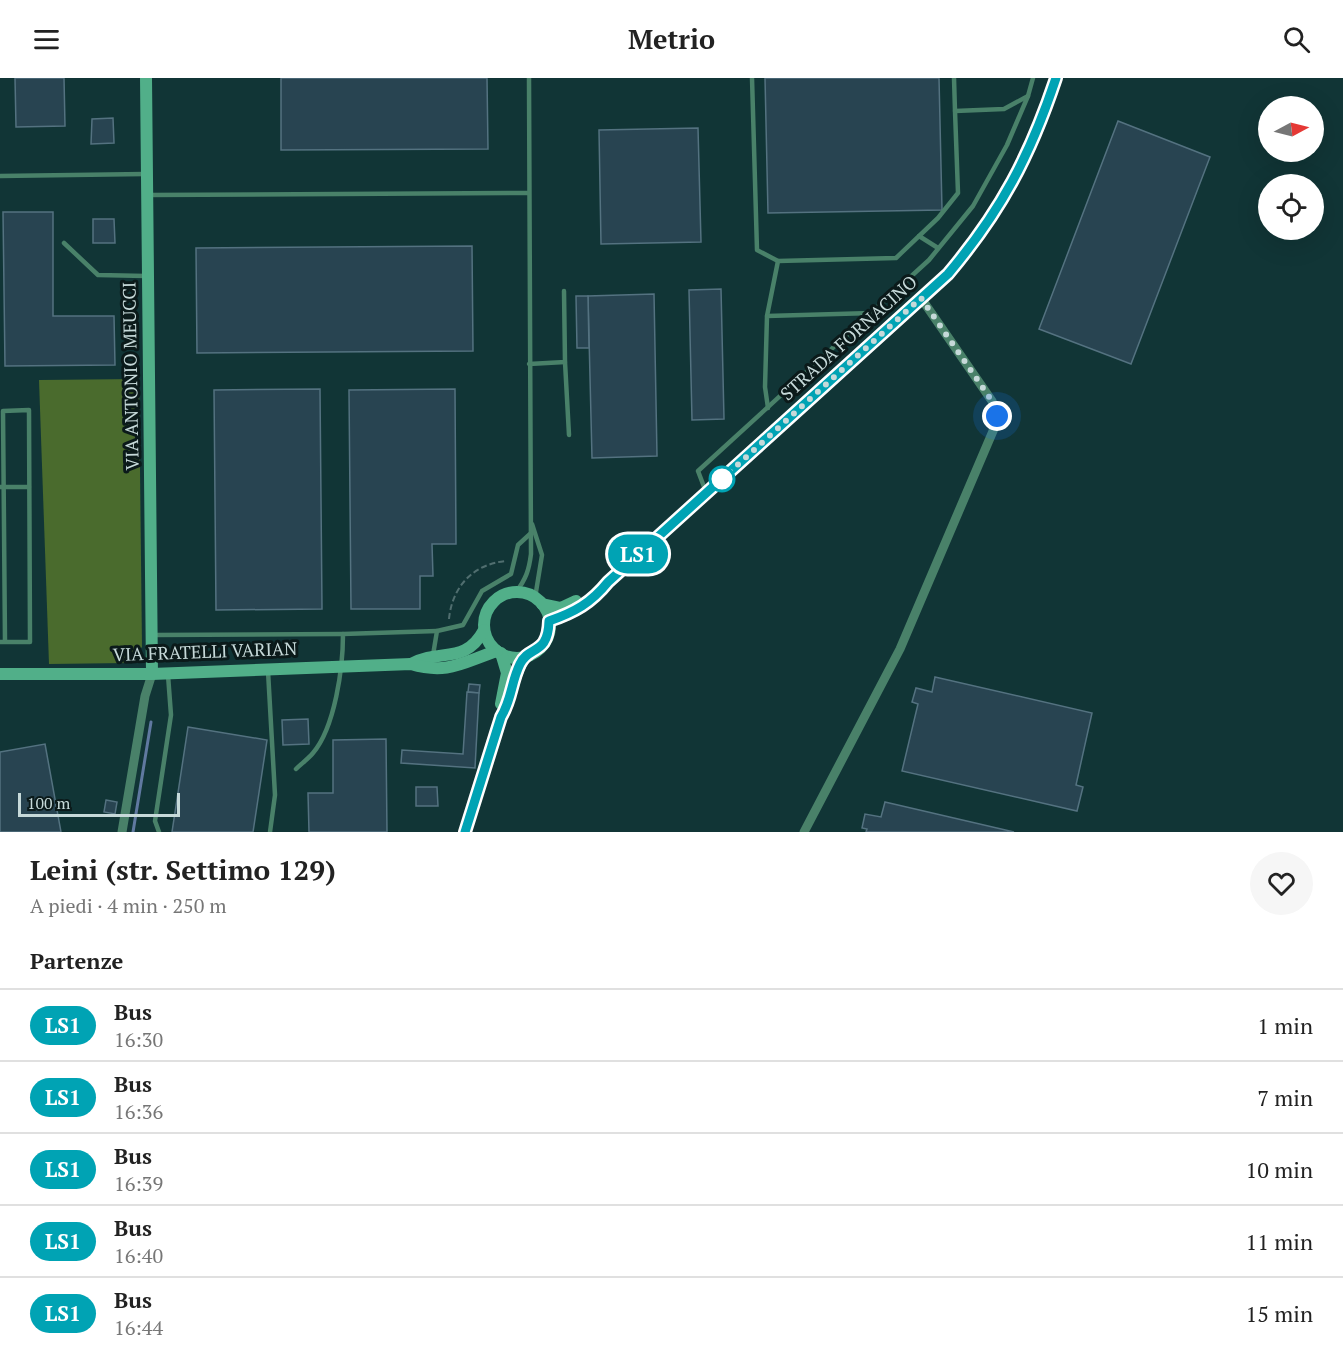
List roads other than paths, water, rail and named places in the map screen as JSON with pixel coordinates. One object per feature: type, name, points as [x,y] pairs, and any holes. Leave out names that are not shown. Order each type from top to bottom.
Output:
[{"type":"street","name":"VIA ANTONIO MEUCCI","points":[[146,78],[152,674]]},
{"type":"street","name":"STRADA FORNACINO","points":[[549,621],[585,606],[608,582],[948,274],[969,249],[1011,186],[1046,110],[1056,78]]},
{"type":"street","points":[[804,832],[900,649],[996,424],[997,416],[992,401],[921,298]]},
{"type":"street","name":"STRADA FORNACINO","points":[[538,601],[552,607],[567,606],[608,582]]},
{"type":"street","points":[[516,592],[538,601],[549,621],[546,639],[534,653],[525,657],[508,657],[491,645],[484,630],[484,619],[488,608],[495,600],[505,594],[516,592]]},
{"type":"street","name":"VIA FRATELLI VARIAN","points":[[433,662],[467,650],[477,643],[484,630]]},
{"type":"street","points":[[465,832],[501,717],[507,673],[499,652]]},
{"type":"street","name":"VIA FRATELLI VARIAN","points":[[0,674],[152,674],[433,662],[466,664],[499,652]]},
{"type":"street","points":[[501,717],[509,705],[519,666],[525,657]]},
{"type":"street","points":[[122,832],[145,696],[152,674]]},
{"type":"lane","points":[[516,592],[525,581],[529,570],[530,534],[529,78]]},
{"type":"lane","points":[[752,78],[757,250],[778,261],[896,258],[938,218],[958,193],[954,78]]},
{"type":"lane","points":[[706,493],[698,471],[929,260],[973,206],[1007,145],[1028,96],[1033,78]]},
{"type":"lane","points":[[955,111],[1004,109],[1028,96]]},
{"type":"lane","points":[[0,176],[148,174]]},
{"type":"lane","points":[[148,195],[528,193]]},
{"type":"lane","points":[[919,236],[938,248]]},
{"type":"lane","points":[[64,243],[98,275],[148,276]]},
{"type":"lane","points":[[768,408],[765,387],[767,316],[778,261]]},
{"type":"lane","points":[[564,291],[569,435]]},
{"type":"lane","points":[[767,316],[872,313]]},
{"type":"lane","points":[[529,364],[565,362]]},
{"type":"lane","points":[[29,410],[29,487],[30,642],[2,642],[3,411],[29,410]]},
{"type":"lane","points":[[2,487],[29,487]]},
{"type":"lane","points":[[530,518],[542,555],[538,601]]},
{"type":"lane","points":[[153,635],[343,634],[437,631],[458,627],[467,621],[482,591],[511,574],[518,545],[530,534]]},
{"type":"lane","points":[[433,662],[437,631]]},
{"type":"lane","points":[[296,769],[315,752],[336,695],[343,666],[343,634]]},
{"type":"lane","points":[[268,668],[275,795],[270,832]]},
{"type":"lane","points":[[159,832],[155,821],[171,715],[167,673]]},
{"type":"waterway","points":[[133,832],[151,722]]}]
